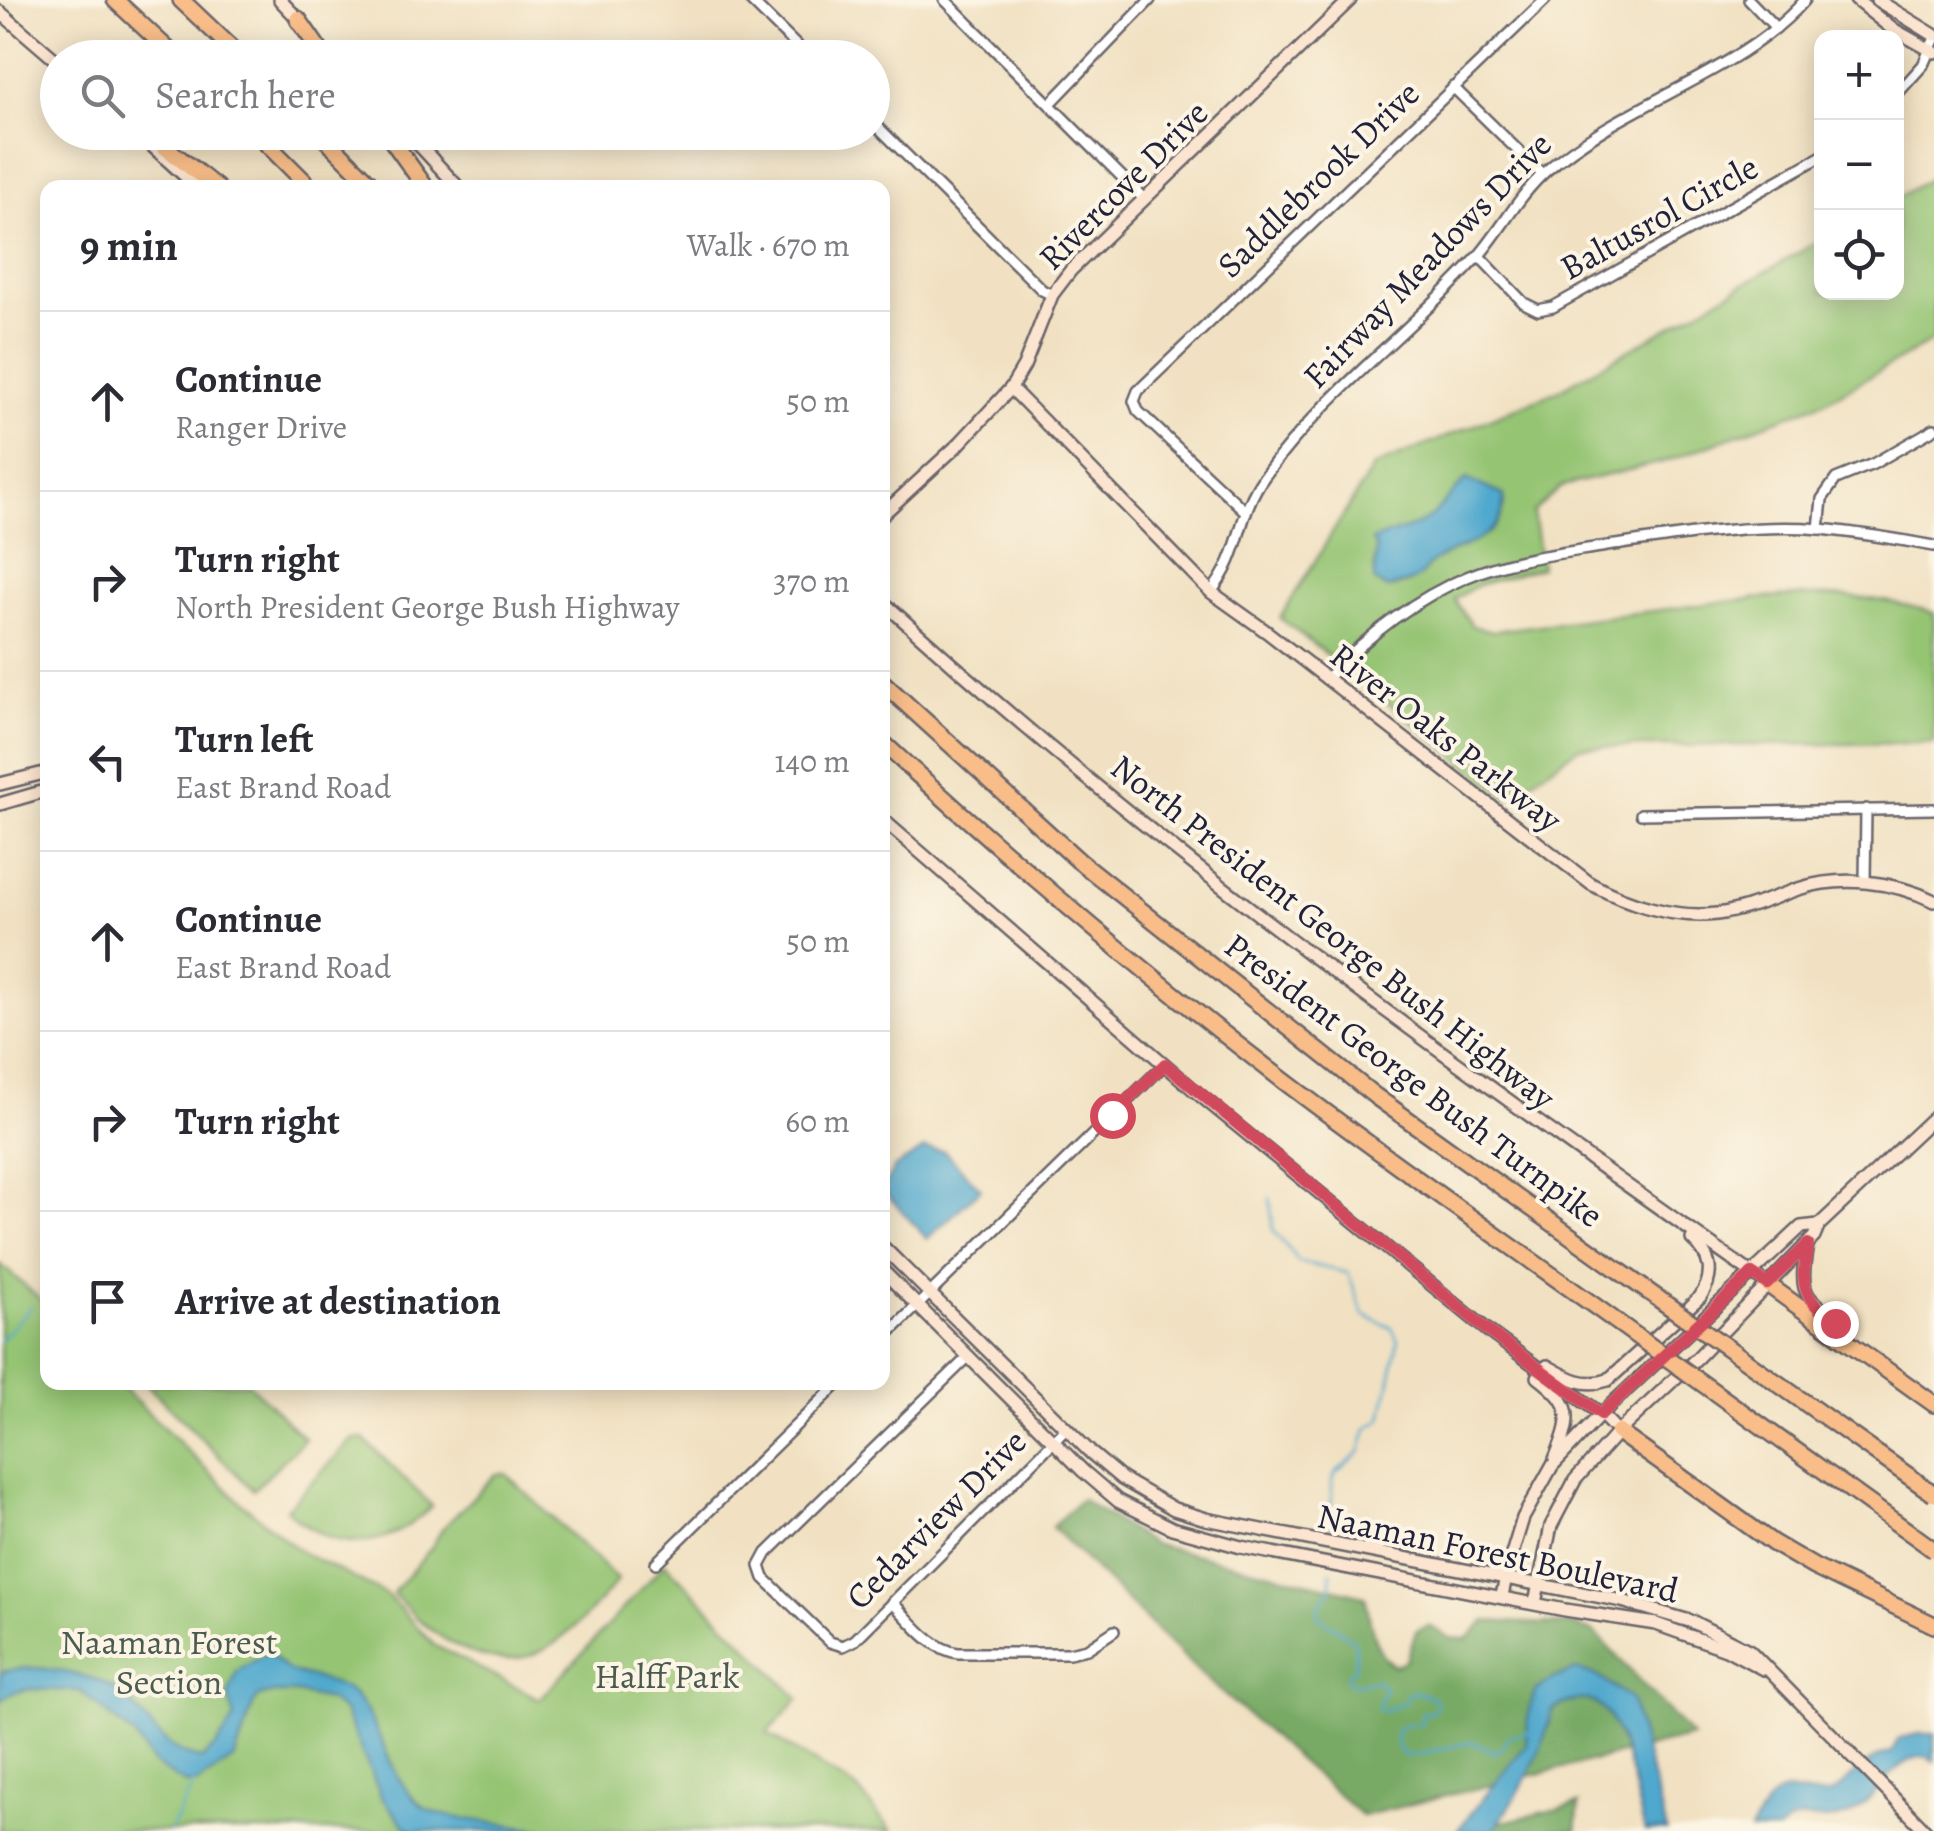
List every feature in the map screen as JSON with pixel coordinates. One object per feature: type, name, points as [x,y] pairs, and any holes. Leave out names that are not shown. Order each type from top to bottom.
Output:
[{"type":"highway","points":[[115,0],[158,40]]},
{"type":"highway","points":[[181,0],[223,40]]},
{"type":"highway","points":[[298,20],[312,40]]},
{"type":"highway","points":[[169,150],[207,180]]},
{"type":"highway","points":[[273,150],[304,180]]},
{"type":"highway","points":[[336,150],[366,180]]},
{"type":"highway","points":[[399,150],[420,180]]},
{"type":"highway","name":"President George Bush Turnpike","points":[[890,689],[1079,861],[1375,1096],[1934,1494]]},
{"type":"highway","name":"President George Bush Turnpike","points":[[890,749],[1029,874],[1312,1102],[1934,1550]]},
{"type":"highway","points":[[1767,1284],[1934,1404]]},
{"type":"highway","points":[[1618,1432],[1728,1514],[1814,1567],[1934,1624]]},
{"type":"main road","points":[[280,0],[317,40]]},
{"type":"main road","name":"Rivercove Drive","points":[[890,509],[1011,388],[1024,366],[1052,295],[1071,270],[1350,0]]},
{"type":"main road","points":[[1856,0],[1890,28],[1933,44]]},
{"type":"main road","points":[[1876,0],[1933,44]]},
{"type":"main road","points":[[2,14],[40,47]]},
{"type":"main road","points":[[157,150],[189,180]]},
{"type":"main road","points":[[424,150],[452,180]]},
{"type":"main road","name":"River Oaks Parkway","points":[[1011,388],[1211,592],[1591,884],[1614,896],[1667,911],[1714,914],[1831,882],[1896,887],[1934,902]]},
{"type":"main road","name":"North President George Bush Highway","points":[[890,608],[1204,875],[1465,1071],[1767,1284]]},
{"type":"main road","points":[[0,784],[40,774]]},
{"type":"main road","points":[[0,804],[40,792]]},
{"type":"main road","points":[[890,826],[1165,1064],[1492,1334],[1601,1414],[1618,1432]]},
{"type":"main road","points":[[1845,1340],[1835,1323],[1815,1307],[1804,1290],[1802,1274],[1808,1244],[1818,1225],[1934,1117]]},
{"type":"main road","points":[[1492,1334],[1507,1338],[1546,1366],[1578,1382],[1593,1385],[1608,1380],[1700,1296],[1709,1283],[1711,1269],[1706,1255],[1669,1218]]},
{"type":"main road","points":[[1552,1466],[1601,1414],[1800,1227],[1818,1225]]},
{"type":"main road","points":[[1535,1603],[1545,1547],[1558,1509],[1574,1480],[1808,1244]]},
{"type":"main road","name":"Naaman Forest Boulevard","points":[[890,1254],[1067,1428],[1134,1488],[1174,1508],[1206,1520],[1278,1536],[1622,1600],[1720,1633],[1750,1650],[1776,1676]]},
{"type":"main road","name":"Naaman Forest Boulevard","points":[[890,1278],[1118,1501],[1156,1522],[1201,1538],[1680,1630],[1726,1648],[1776,1676]]},
{"type":"main road","points":[[1492,1334],[1496,1343],[1563,1399],[1569,1412],[1552,1466],[1523,1518],[1502,1596]]},
{"type":"main road","points":[[1201,1538],[1206,1520]]},
{"type":"main road","points":[[1776,1676],[1926,1831]]},
{"type":"street","points":[[750,0],[791,40]]},
{"type":"street","points":[[945,0],[1144,199]]},
{"type":"street","points":[[1050,104],[1137,4],[1150,0]]},
{"type":"street","name":"Saddlebrook Drive","points":[[1244,511],[1138,411],[1134,401],[1138,390],[1545,0]]},
{"type":"street","points":[[1749,0],[1776,28]]},
{"type":"street","name":"Fairway Meadows Drive","points":[[1211,592],[1228,571],[1244,511],[1254,491],[1297,434],[1478,256],[1506,215],[1542,174],[1593,134],[1740,52],[1776,28],[1804,0]]},
{"type":"street","points":[[1904,86],[1923,64],[1933,44]]},
{"type":"street","points":[[1453,87],[1542,174]]},
{"type":"street","points":[[890,139],[1042,290],[1052,295]]},
{"type":"street","name":"Baltusrol Circle","points":[[1478,256],[1524,303],[1538,310],[1553,306],[1814,160]]},
{"type":"street","points":[[1819,529],[1822,499],[1836,480],[1934,429]]},
{"type":"street","points":[[1326,680],[1364,640],[1428,596],[1469,576],[1509,563],[1655,539],[1748,531],[1819,529],[1934,546]]},
{"type":"street","points":[[1865,882],[1866,809]]},
{"type":"street","points":[[1641,814],[1934,810]]},
{"type":"street","points":[[890,1332],[1165,1064]]},
{"type":"street","name":"Cedarview Drive","points":[[969,1356],[766,1553],[760,1566],[764,1578],[830,1642],[843,1646],[855,1640],[1067,1428]]},
{"type":"street","points":[[656,1563],[832,1390]]},
{"type":"street","points":[[892,1602],[944,1651],[958,1653],[1069,1653],[1087,1649],[1114,1630]]},
{"type":"green space","points":[[1934,176],[1934,340],[1824,402],[1667,461],[1562,486],[1533,512],[1541,567],[1478,585],[1454,599],[1472,626],[1493,631],[1802,596],[1868,599],[1934,613],[1934,743],[1579,747],[1508,798],[1280,618],[1373,467],[1555,392],[1814,244],[1814,300],[1904,300],[1904,194]]},
{"type":"green space","name":"Naaman Forest Section","points":[[0,1264],[40,1299],[40,1390],[125,1390],[239,1501],[298,1550],[387,1595],[434,1645],[540,1699],[665,1563],[799,1699],[767,1733],[857,1789],[892,1831],[0,1831]]},
{"type":"green space","points":[[152,1390],[255,1390],[305,1439],[253,1490]]},
{"type":"green space","points":[[353,1439],[364,1439],[432,1506],[397,1532],[359,1542],[322,1534],[286,1509]]},
{"type":"green space","points":[[496,1474],[506,1474],[618,1580],[556,1642],[524,1657],[503,1659],[482,1656],[442,1637],[393,1593],[443,1528]]},
{"type":"green space","points":[[1081,1499],[1152,1544],[1365,1596],[1377,1645],[1395,1666],[1406,1660],[1416,1631],[1429,1626],[1450,1638],[1467,1639],[1486,1621],[1570,1625],[1594,1632],[1692,1737],[1362,1816],[1202,1675],[1052,1527]]},
{"type":"green space","points":[[1579,1804],[1576,1831],[1465,1831]]},
{"type":"water","points":[[1466,479],[1504,495],[1502,511],[1490,531],[1434,561],[1411,581],[1387,589],[1374,580],[1376,548],[1372,540],[1415,526],[1433,515]]},
{"type":"water","points":[[924,1149],[944,1151],[981,1189],[927,1239],[890,1198],[890,1175],[894,1168]]},
{"type":"water","points":[[266,1654],[290,1671],[333,1683],[355,1696],[403,1784],[425,1808],[448,1816],[548,1831],[413,1831],[382,1798],[344,1711],[329,1700],[296,1693],[259,1697],[235,1758],[198,1783],[185,1784],[154,1764],[134,1736],[80,1691],[30,1689],[0,1701],[0,1673],[6,1671],[41,1668],[88,1677],[119,1692],[175,1749],[201,1759],[216,1747],[235,1718],[228,1696],[237,1671]]},
{"type":"water","points":[[1576,1670],[1595,1675],[1631,1699],[1667,1831],[1645,1831],[1612,1721],[1602,1708],[1580,1700],[1552,1710],[1529,1774],[1493,1831],[1457,1831],[1526,1745],[1535,1691]]},
{"type":"water","points":[[1934,1734],[1934,1762],[1927,1756],[1905,1763],[1853,1813],[1794,1820],[1778,1831],[1750,1831],[1778,1794],[1833,1793],[1871,1761],[1891,1753],[1899,1738]]},
{"type":"waterway","points":[[1270,1198],[1273,1230],[1299,1262],[1348,1273],[1364,1315],[1392,1328],[1398,1341],[1382,1419],[1367,1429],[1360,1452],[1335,1473],[1331,1538]]},
{"type":"waterway","points":[[0,1340],[31,1307]]},
{"type":"waterway","points":[[1331,1571],[1331,1589],[1318,1608],[1318,1616],[1355,1641],[1355,1667],[1347,1676],[1350,1684],[1377,1681],[1385,1688],[1378,1707],[1383,1711],[1406,1702],[1407,1695],[1414,1692],[1433,1697],[1437,1705],[1431,1713],[1422,1713],[1421,1725],[1407,1724],[1396,1731],[1403,1755],[1472,1742],[1495,1753],[1505,1745],[1507,1737],[1529,1732]]},
{"type":"waterway","points":[[170,1831],[194,1783]]},
{"type":"route","points":[[1112,1115],[1165,1064],[1492,1334],[1601,1414],[1752,1274],[1767,1284],[1808,1244],[1802,1274],[1804,1290],[1815,1307],[1835,1323]]},
{"type":"park label","name":"Halff Park","points":[[667,1676]]}]
